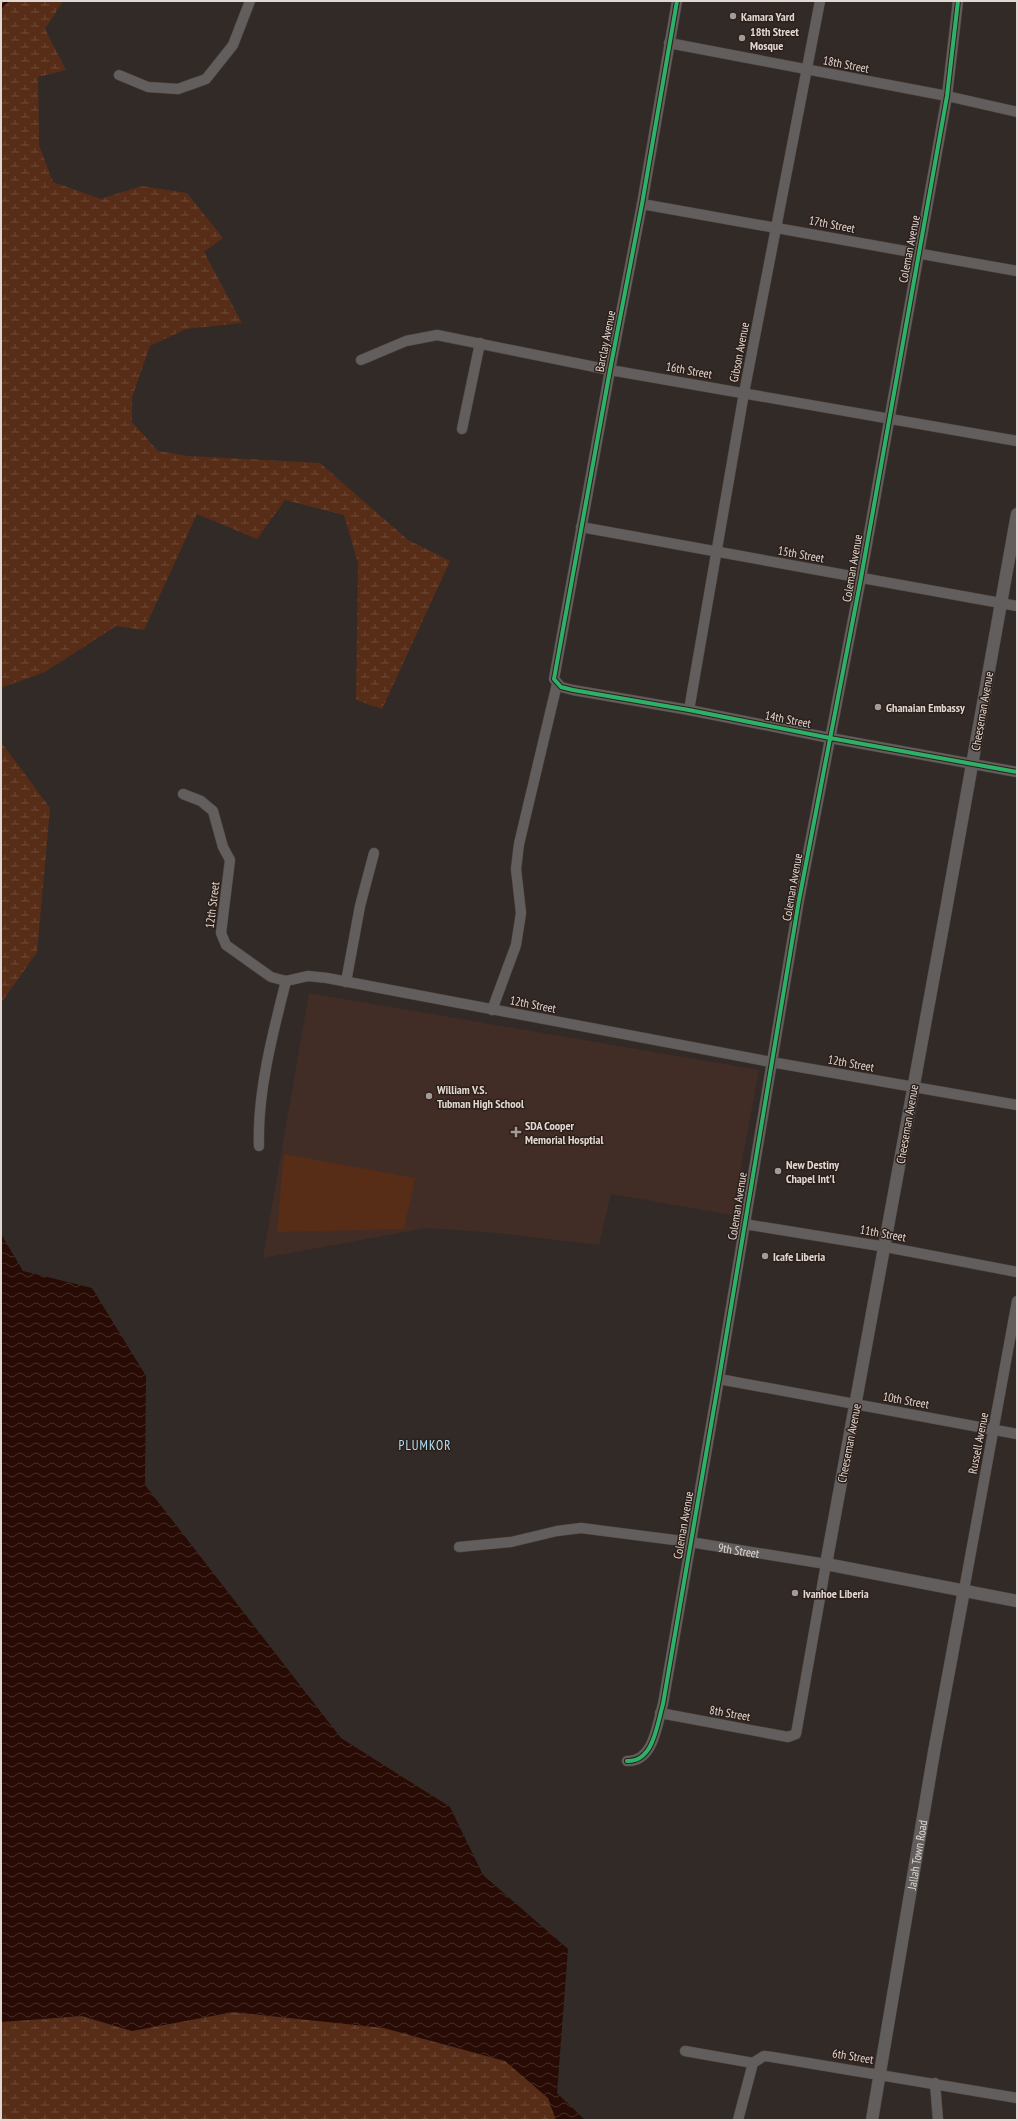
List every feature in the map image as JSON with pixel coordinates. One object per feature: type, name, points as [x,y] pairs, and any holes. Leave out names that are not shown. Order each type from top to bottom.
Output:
[{"type":"street","points":[[119,75],[148,87],[178,89],[206,79],[234,45],[250,1]]},
{"type":"street","name":"Barclay Avenue","points":[[492,1010],[516,946],[520,913],[516,869],[519,844],[557,684],[554,673],[642,204],[677,1]]},
{"type":"street","name":"Gibson Avenue","points":[[689,710],[744,393],[820,1]]},
{"type":"street","name":"Coleman Avenue","points":[[627,1761],[636,1760],[648,1752],[660,1714],[719,1379],[799,900],[861,578],[947,96],[958,1]]},
{"type":"street","name":"18th Street","points":[[669,43],[947,96],[1017,112]]},
{"type":"street","name":"17th Street","points":[[642,204],[1017,271]]},
{"type":"street","name":"16th Street","points":[[361,360],[406,341],[437,335],[610,370],[1017,441]]},
{"type":"street","points":[[462,429],[480,343]]},
{"type":"street","name":"Cheeseman Avenue","points":[[796,1734],[826,1564],[886,1247],[913,1087],[1017,514]]},
{"type":"street","name":"15th Street","points":[[581,527],[1017,606]]},
{"type":"street","name":"14th Street","points":[[557,684],[573,690],[689,710],[830,738],[1017,772]]},
{"type":"street","name":"12th Street","points":[[183,794],[201,801],[213,811],[223,847],[230,860],[221,933],[223,942],[230,949],[268,975],[286,981],[308,976],[346,982],[771,1062],[1017,1105]]},
{"type":"street","points":[[346,982],[360,906],[374,852]]},
{"type":"street","points":[[258,1146],[258,1128],[268,1051],[286,981]]},
{"type":"street","name":"11th Street","points":[[744,1224],[886,1247],[1017,1272]]},
{"type":"street","name":"Russell Avenue","points":[[964,1590],[1017,1301]]},
{"type":"street","name":"10th Street","points":[[719,1379],[1017,1434]]},
{"type":"street","name":"9th Street","points":[[459,1547],[511,1542],[557,1531],[581,1528],[690,1542],[826,1564],[1017,1601]]},
{"type":"street","name":"Jallah Town Road","points":[[872,2120],[934,1752],[956,1643],[964,1590]]},
{"type":"street","name":"8th Street","points":[[660,1714],[788,1736],[796,1734]]},
{"type":"street","name":"6th Street","points":[[685,2051],[753,2063],[764,2056],[772,2057],[880,2073],[1017,2098]]},
{"type":"street","points":[[738,2120],[753,2063]]},
{"type":"street","points":[[935,2083],[938,2120]]},
{"type":"shaded area","name":"SDA Cooper Memorial Hosptial","points":[[309,993],[759,1070],[732,1215],[611,1194],[599,1245],[497,1233],[427,1228],[263,1258]]},
{"type":"green space","points":[[1,1],[63,1],[45,29],[66,70],[38,77],[39,145],[53,182],[101,199],[141,186],[187,193],[223,238],[204,252],[242,323],[186,329],[150,346],[132,397],[132,422],[158,451],[188,456],[320,463],[408,540],[450,561],[382,709],[356,700],[358,563],[344,515],[285,500],[257,539],[197,514],[144,630],[116,626],[45,672],[1,688]]},
{"type":"green space","points":[[1,742],[50,808],[37,952],[1,1003]]},
{"type":"green space","points":[[284,1154],[415,1178],[404,1229],[277,1232]]},
{"type":"green space","points":[[233,2012],[384,2028],[505,2061],[548,2098],[556,2120],[1,2120],[1,2022],[82,2016],[132,2031]]},
{"type":"water","points":[[1,1234],[23,1271],[92,1288],[146,1376],[145,1485],[341,1738],[450,1807],[483,1875],[568,1949],[557,2093],[585,2120],[556,2120],[548,2098],[505,2061],[384,2028],[233,2012],[132,2031],[82,2016],[1,2022]]},
{"type":"waterway","points":[[1,7],[7,1]]},
{"type":"cycle path","points":[[677,1],[642,204],[610,370],[554,679],[561,687],[573,690],[689,710],[830,738],[1017,772]]},
{"type":"cycle path","points":[[627,1761],[636,1760],[649,1749],[656,1731],[663,1704],[799,900],[861,578],[947,96],[958,1]]},
{"type":"place","name":"Kamara Yard","points":[[733,16]]},
{"type":"place","name":"18th Street Mosque","points":[[742,38]]},
{"type":"place","name":"Ghanaian Embassy","points":[[878,707]]},
{"type":"place","name":"William V.S. Tubman High School","points":[[429,1096]]},
{"type":"place","name":"SDA Cooper Memorial Hosptial","points":[[516,1132]]},
{"type":"place","name":"New Destiny Chapel Int'l","points":[[778,1171]]},
{"type":"place","name":"Icafe Liberia","points":[[765,1256]]},
{"type":"place","name":"Ivanhoe Liberia","points":[[795,1593]]},
{"type":"district","name":"PLUMKOR","points":[[425,1445]]}]
